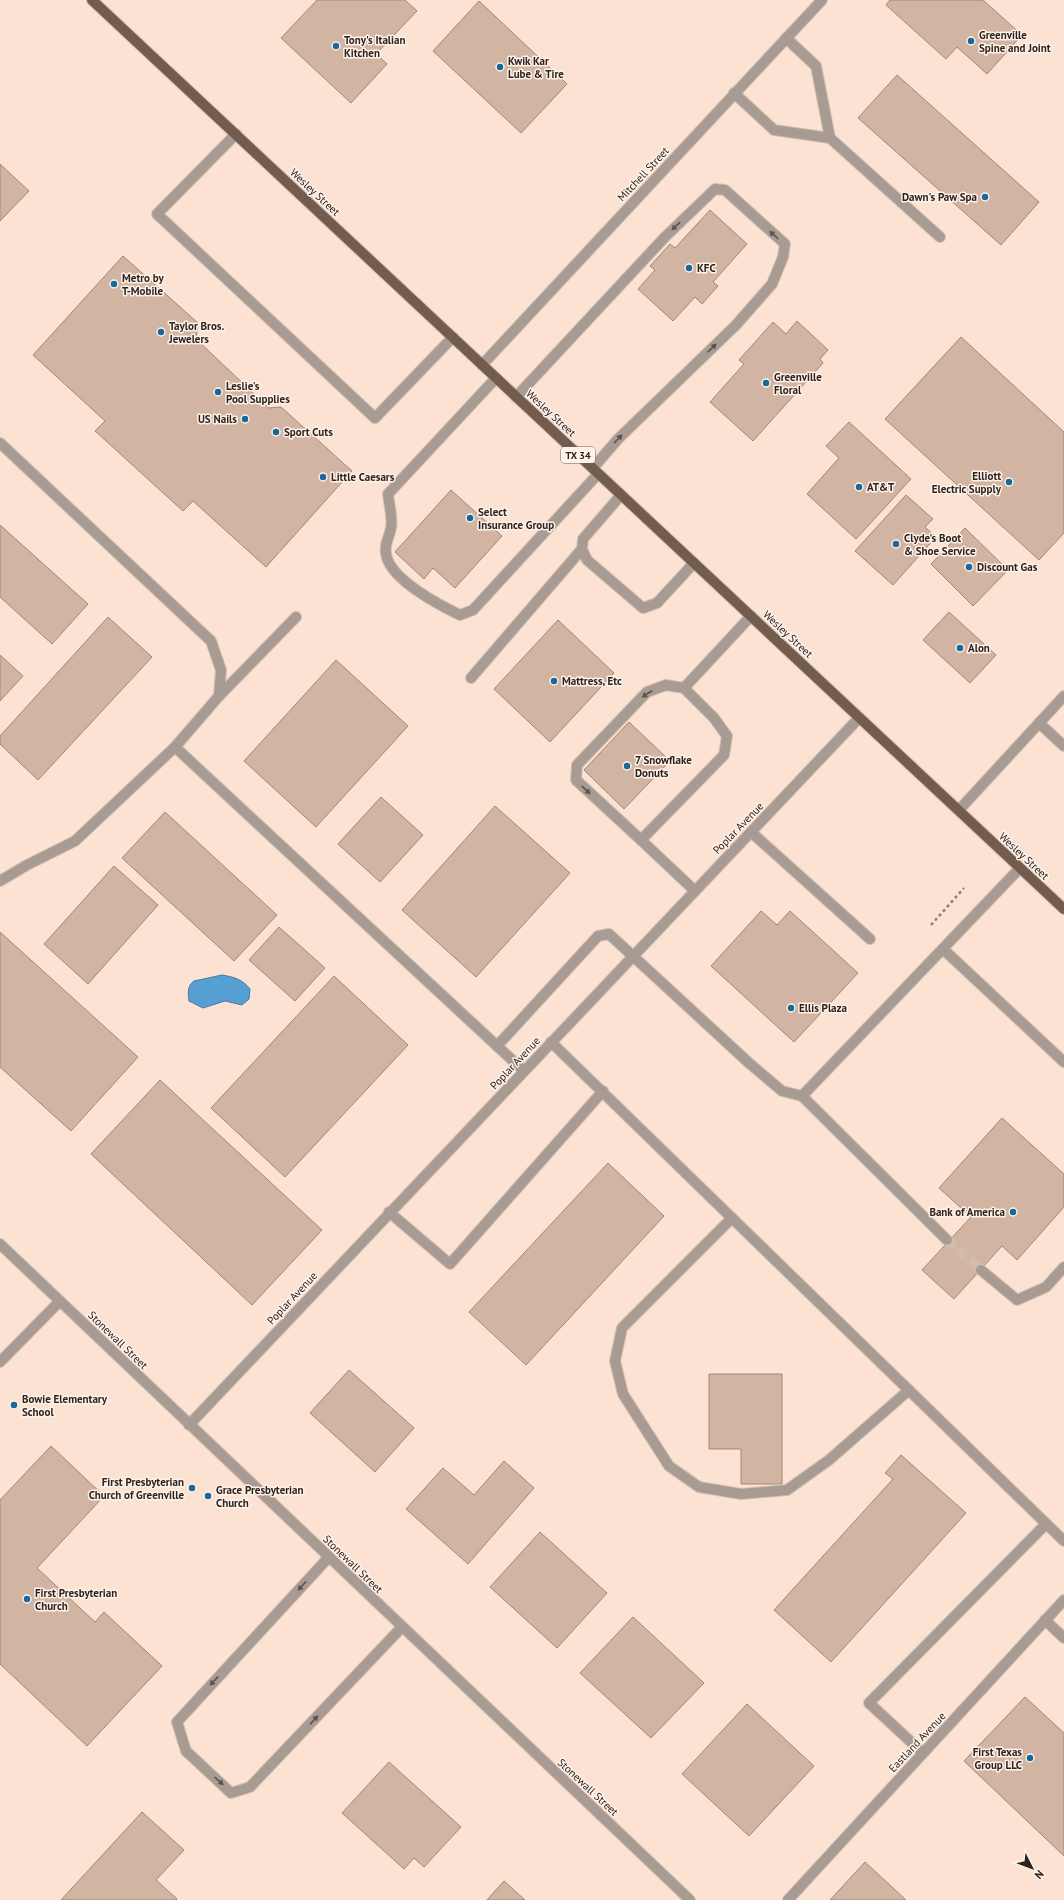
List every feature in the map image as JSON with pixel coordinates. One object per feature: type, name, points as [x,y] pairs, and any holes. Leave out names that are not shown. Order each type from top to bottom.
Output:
[{"type":"main road","name":"Wesley Street","points":[[92,0],[1064,909]]},
{"type":"street","name":"Mitchell Street","points":[[482,365],[822,0]]},
{"type":"street","points":[[786,38],[816,66],[830,138]]},
{"type":"street","points":[[734,93],[774,130],[830,138],[940,237]]},
{"type":"street","points":[[236,134],[157,214],[192,247],[375,418],[452,337]]},
{"type":"street","points":[[496,378],[388,494],[391,528],[386,542],[386,557],[393,570],[424,596],[460,615],[473,610],[596,471],[618,439],[736,325],[772,284],[783,257],[785,244],[725,190],[715,189],[665,237],[516,397]]},
{"type":"street","points":[[0,443],[211,641],[221,670],[219,696]]},
{"type":"street","points":[[621,495],[583,539],[582,549],[587,560],[643,608],[657,603],[694,563]]},
{"type":"street","points":[[471,678],[582,549]]},
{"type":"street","points":[[684,688],[751,616]]},
{"type":"street","points":[[0,881],[27,865],[75,841],[175,746],[219,696],[296,617]]},
{"type":"street","points":[[641,840],[724,756],[728,736],[714,718],[684,688],[666,685],[647,692],[577,765],[576,780],[695,891]]},
{"type":"street","points":[[959,810],[1064,696]]},
{"type":"street","name":"Poplar Avenue","points":[[188,1425],[859,718]]},
{"type":"street","points":[[1039,723],[1064,746]]},
{"type":"street","points":[[175,746],[524,1071]]},
{"type":"street","points":[[751,832],[870,939]]},
{"type":"street","points":[[802,1096],[1020,868]]},
{"type":"street","points":[[497,1046],[598,936],[609,934],[749,1063],[782,1091],[802,1096],[947,1240]]},
{"type":"street","points":[[942,949],[1064,1062]]},
{"type":"street","points":[[551,1042],[1064,1541]]},
{"type":"street","points":[[390,1212],[450,1264],[603,1092]]},
{"type":"street","points":[[732,1218],[622,1328],[615,1360],[623,1394],[669,1466],[700,1487],[741,1494],[787,1490],[829,1460],[909,1390]]},
{"type":"street","name":"Stonewall Street","points":[[0,1244],[188,1425],[690,1900]]},
{"type":"street","points":[[981,1270],[1017,1300],[1046,1287],[1064,1267]]},
{"type":"street","points":[[0,1362],[60,1301]]},
{"type":"street","points":[[923,1753],[869,1703],[1046,1524]]},
{"type":"street","points":[[329,1557],[177,1722],[186,1751],[231,1792],[250,1787],[402,1627]]},
{"type":"street","name":"Eastland Avenue","points":[[788,1900],[1064,1600]]},
{"type":"street","points":[[1045,1620],[1064,1638]]},
{"type":"water","points":[[222,975],[234,978],[244,983],[250,989],[249,999],[242,1005],[225,1001],[203,1008],[189,1001],[189,987],[194,981]]},
{"type":"building","name":"Tony's Italian Kitchen","points":[[317,0],[405,0],[417,11],[376,54],[387,64],[351,103],[281,38]]},
{"type":"building","name":"Greenville Spine and Joint","points":[[890,0],[983,0],[1022,35],[987,74],[957,47],[946,59],[886,5]]},
{"type":"building","name":"Kwik Kar Lube & Tire","points":[[479,1],[567,84],[521,133],[433,51]]},
{"type":"building","points":[[897,75],[1039,202],[1001,245],[858,118]]},
{"type":"building","points":[[0,164],[29,191],[0,221]]},
{"type":"building","name":"KFC","points":[[710,210],[747,244],[713,282],[718,286],[702,304],[695,297],[673,321],[638,289],[655,270],[650,266],[670,244],[675,248]]},
{"type":"building","points":[[123,256],[198,323],[196,339],[269,408],[281,407],[352,471],[266,567],[193,501],[183,511],[95,431],[105,421],[33,355]]},
{"type":"building","name":"Greenville Floral","points":[[797,321],[828,350],[820,359],[823,363],[753,441],[710,402],[744,364],[739,360],[773,322],[786,334]]},
{"type":"building","name":"Elliott Electric Supply","points":[[961,337],[1064,432],[1064,533],[1039,560],[885,419]]},
{"type":"building","name":"AT&T","points":[[849,422],[911,479],[856,539],[807,494],[839,458],[826,446]]},
{"type":"building","points":[[451,490],[502,536],[455,588],[433,568],[424,579],[395,552]]},
{"type":"building","name":"Clyde's Boot & Shoe Service","points":[[906,495],[933,519],[925,527],[936,537],[893,585],[855,551]]},
{"type":"building","points":[[0,525],[88,604],[52,644],[0,597]]},
{"type":"building","name":"Discount Gas","points":[[965,528],[1008,570],[973,606],[931,564]]},
{"type":"building","name":"Alon","points":[[949,612],[996,655],[970,683],[923,640]]},
{"type":"building","points":[[108,617],[152,657],[38,780],[0,744],[0,736]]},
{"type":"building","name":"Mattress, Etc","points":[[558,620],[614,673],[550,742],[494,689]]},
{"type":"building","points":[[0,655],[23,676],[0,701]]},
{"type":"building","points":[[336,660],[408,726],[316,827],[244,761]]},
{"type":"building","name":"7 Snowflake Donuts","points":[[629,722],[670,761],[624,809],[584,770]]},
{"type":"building","points":[[381,797],[423,835],[380,882],[338,844]]},
{"type":"building","points":[[495,806],[570,873],[476,977],[402,910]]},
{"type":"building","points":[[165,812],[277,915],[234,961],[122,858]]},
{"type":"building","points":[[114,866],[158,905],[88,984],[44,944]]},
{"type":"building","name":"Ellis Plaza","points":[[761,911],[777,925],[790,911],[858,973],[794,1042],[711,966]]},
{"type":"building","points":[[279,927],[325,968],[295,1001],[249,960]]},
{"type":"building","points":[[0,932],[138,1057],[71,1131],[0,1067]]},
{"type":"building","points":[[334,976],[408,1045],[285,1177],[211,1108]]},
{"type":"building","points":[[160,1080],[322,1230],[252,1305],[91,1154]]},
{"type":"building","name":"Bank of America","points":[[1002,1118],[1064,1174],[1064,1207],[1017,1260],[1002,1246],[954,1299],[922,1270],[971,1217],[939,1188]]},
{"type":"building","points":[[608,1163],[664,1216],[526,1365],[469,1312]]},
{"type":"building","points":[[349,1370],[414,1428],[375,1472],[310,1413]]},
{"type":"building","points":[[709,1374],[782,1374],[782,1484],[741,1484],[741,1449],[709,1449]]},
{"type":"building","points":[[51,1446],[104,1496],[37,1568],[95,1622],[104,1612],[162,1666],[87,1746],[0,1664],[0,1500]]},
{"type":"building","points":[[901,1455],[966,1513],[831,1662],[774,1610],[893,1479],[885,1473]]},
{"type":"building","points":[[504,1461],[534,1488],[468,1564],[406,1509],[443,1468],[474,1495]]},
{"type":"building","points":[[540,1532],[607,1593],[557,1648],[490,1587]]},
{"type":"building","points":[[633,1617],[704,1683],[651,1738],[580,1673]]},
{"type":"building","points":[[1025,1697],[1064,1733],[1064,1856],[964,1761]]},
{"type":"building","points":[[747,1704],[814,1766],[749,1836],[682,1774]]},
{"type":"building","points":[[389,1762],[461,1827],[424,1867],[414,1858],[404,1869],[342,1813]]},
{"type":"building","points":[[142,1812],[184,1850],[156,1880],[177,1899],[61,1900]]},
{"type":"building","points":[[865,1862],[906,1900],[830,1900]]},
{"type":"building","points":[[504,1881],[525,1900],[487,1900]]},
{"type":"tunnel","points":[[947,1240],[981,1270]]},
{"type":"place","name":"Greenville Spine and Joint","points":[[971,41]]},
{"type":"place","name":"Tony's Italian Kitchen","points":[[336,46]]},
{"type":"place","name":"Kwik Kar Lube & Tire","points":[[500,67]]},
{"type":"place","name":"Dawn's Paw Spa","points":[[985,197]]},
{"type":"place","name":"KFC","points":[[689,268]]},
{"type":"place","name":"Metro by T-Mobile","points":[[114,284]]},
{"type":"place","name":"Taylor Bros. Jewelers","points":[[161,332]]},
{"type":"place","name":"Greenville Floral","points":[[766,383]]},
{"type":"place","name":"Leslie's Pool Supplies","points":[[218,392]]},
{"type":"place","name":"US Nails","points":[[245,419]]},
{"type":"place","name":"Sport Cuts","points":[[276,432]]},
{"type":"place","name":"Little Caesars","points":[[323,477]]},
{"type":"place","name":"Elliott Electric Supply","points":[[1009,482]]},
{"type":"place","name":"AT&T","points":[[859,487]]},
{"type":"place","name":"Select Insurance Group","points":[[470,518]]},
{"type":"place","name":"Clyde's Boot & Shoe Service","points":[[896,544]]},
{"type":"place","name":"Discount Gas","points":[[969,567]]},
{"type":"place","name":"Alon","points":[[960,648]]},
{"type":"place","name":"Mattress, Etc","points":[[554,681]]},
{"type":"place","name":"7 Snowflake Donuts","points":[[627,766]]},
{"type":"place","name":"Ellis Plaza","points":[[791,1008]]},
{"type":"place","name":"Bank of America","points":[[1013,1212]]},
{"type":"place","name":"Bowie Elementary School","points":[[14,1405]]},
{"type":"place","name":"First Presbyterian Church of Greenville","points":[[192,1488]]},
{"type":"place","name":"Grace Presbyterian Church","points":[[208,1496]]},
{"type":"place","name":"First Presbyterian Church","points":[[27,1599]]},
{"type":"place","name":"First Texas Group LLC","points":[[1030,1758]]}]
